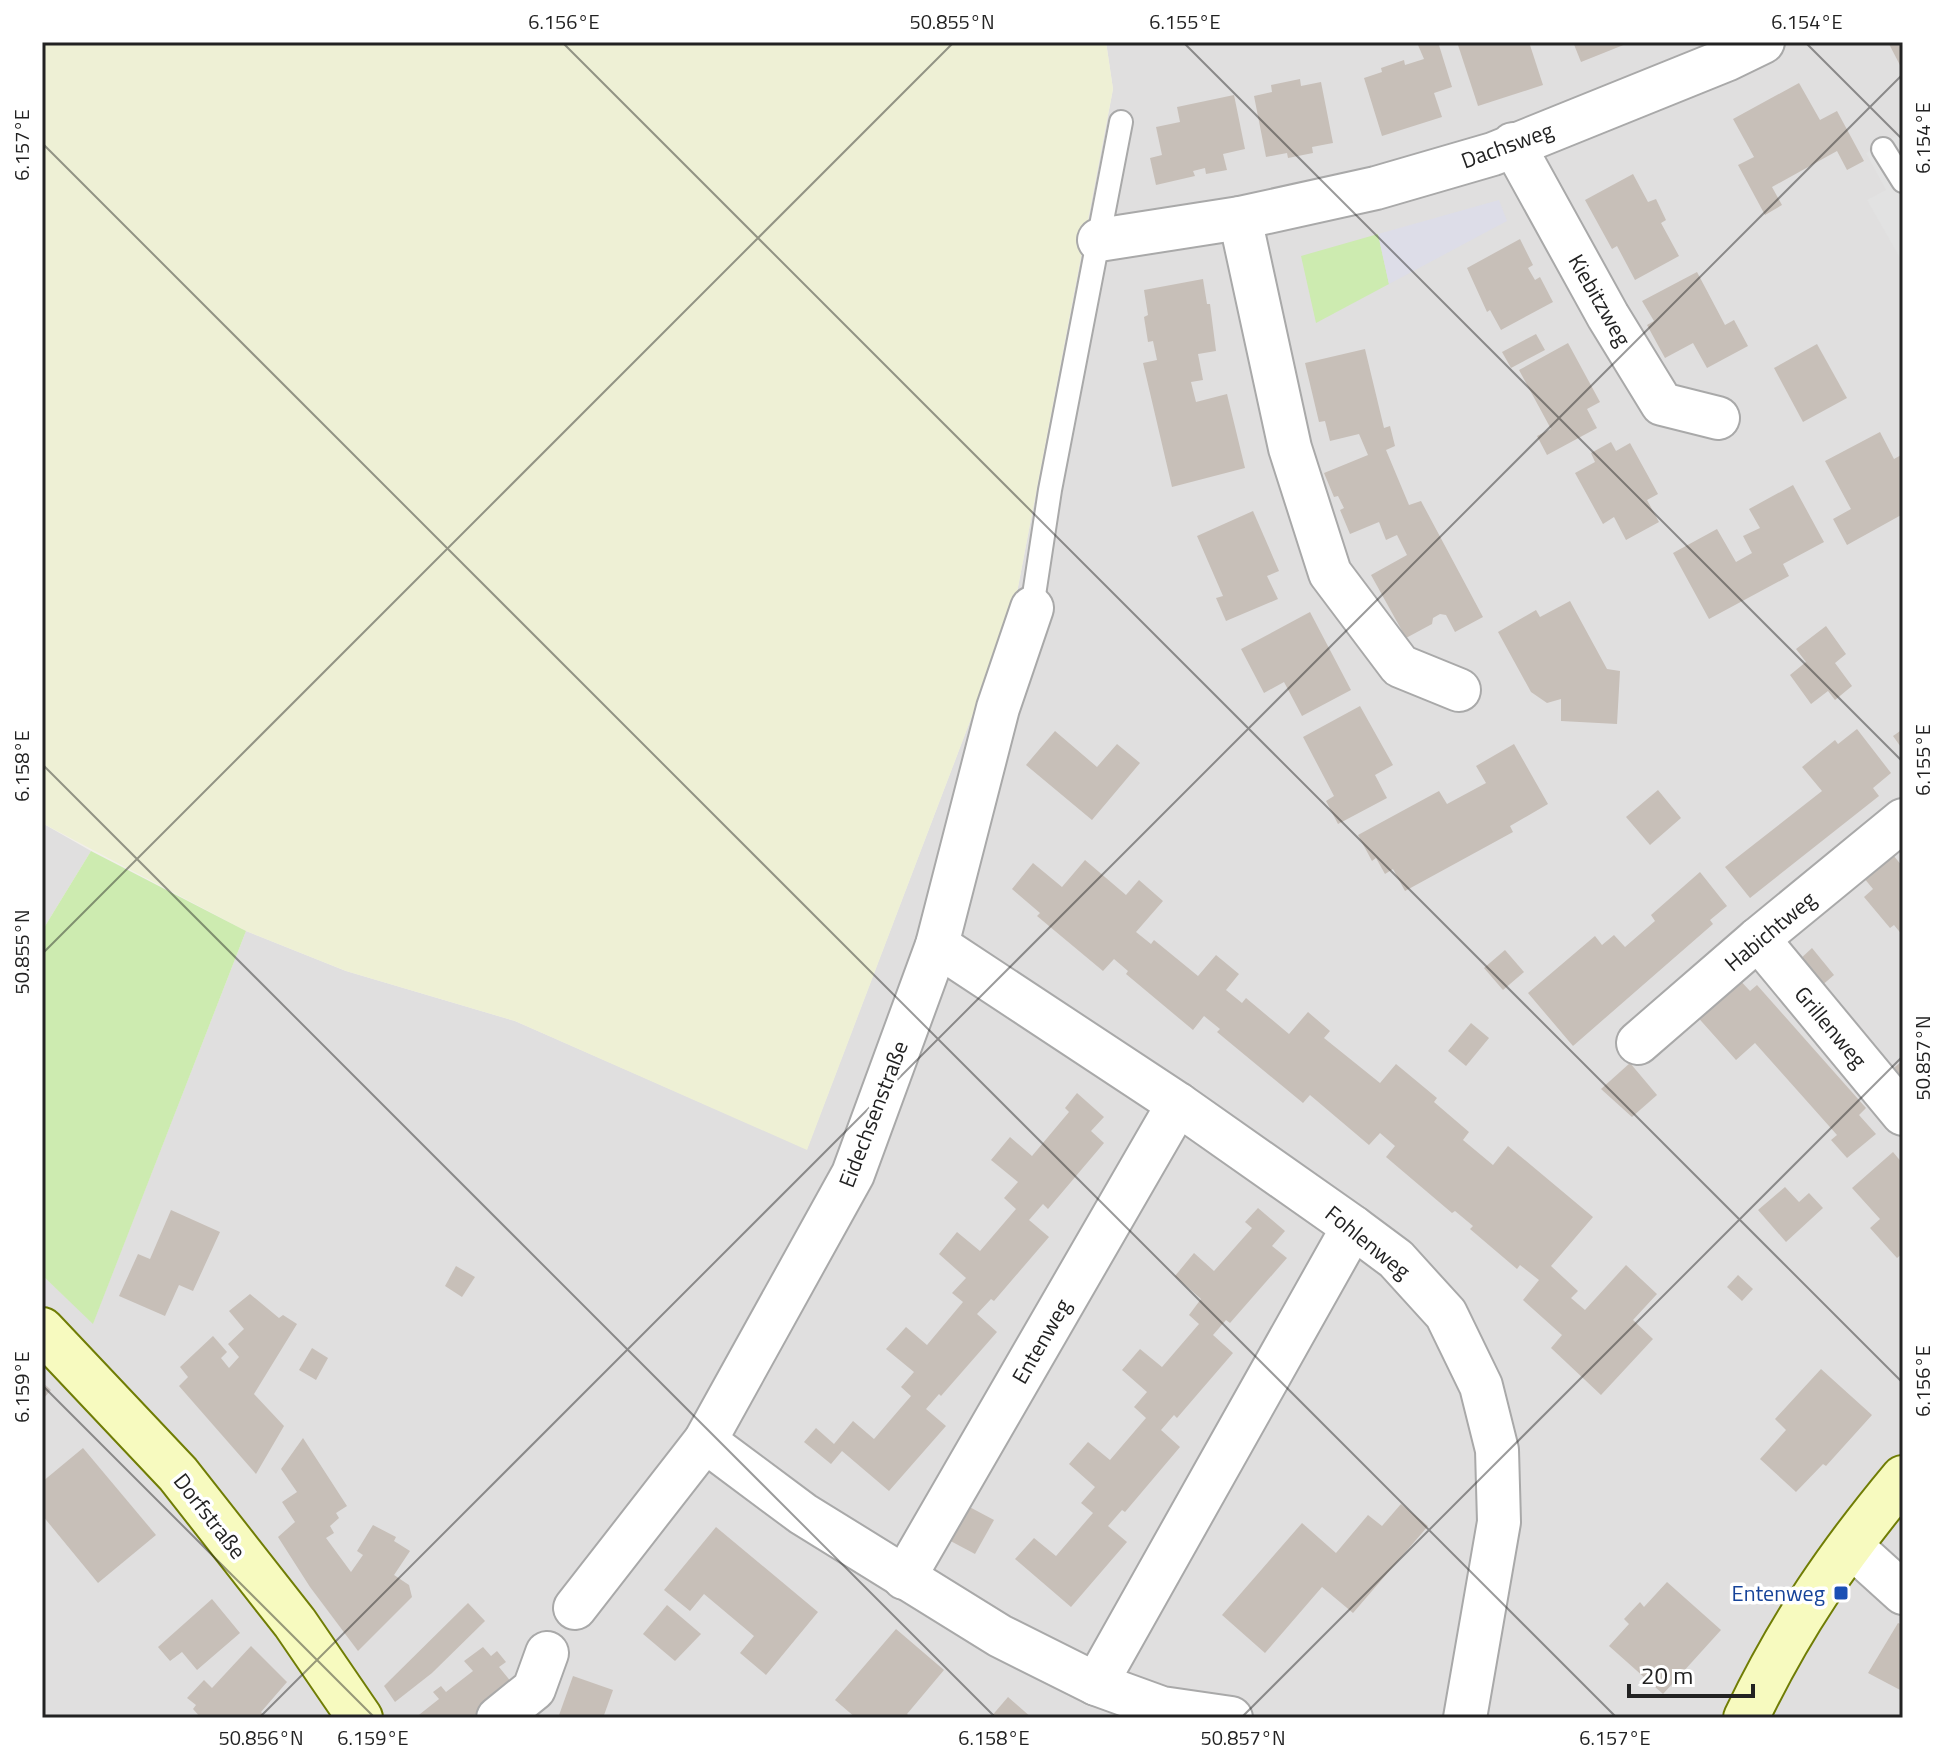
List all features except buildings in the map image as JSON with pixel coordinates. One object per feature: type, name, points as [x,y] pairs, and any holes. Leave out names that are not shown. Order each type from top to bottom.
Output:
[{"type":"main road","name":"Dorfstraße","points":[[42,1330],[178,1474],[295,1623],[360,1718]]},
{"type":"main road","points":[[1746,1718],[1774,1659],[1814,1593],[1903,1478]]},
{"type":"street","name":"Dachsweg","points":[[1099,240],[1240,218],[1376,188],[1493,154],[1726,60],[1763,42]]},
{"type":"street","name":"Kiebitzweg","points":[[1513,144],[1608,316],[1662,404],[1718,418]]},
{"type":"street","points":[[1240,218],[1290,448],[1330,573],[1400,666],[1459,690]]},
{"type":"street","name":"Eidechsenstraße","points":[[575,1608],[705,1441],[853,1174],[937,945],[998,708],[1032,608]]},
{"type":"street","name":"Habichtweg","points":[[1638,1043],[1903,820]]},
{"type":"street","name":"Grillenweg","points":[[1758,939],[1903,1114]]},
{"type":"street","name":"Fohlenweg","points":[[937,945],[1178,1104],[1353,1227],[1396,1259],[1446,1314],[1481,1386],[1497,1450],[1499,1522],[1465,1718]]},
{"type":"street","name":"Entenweg","points":[[904,1578],[1178,1104]]},
{"type":"street","points":[[1096,1684],[1353,1227]]},
{"type":"street","points":[[705,1441],[803,1514],[1000,1636],[1096,1684],[1162,1708],[1231,1718]]},
{"type":"street","points":[[1850,1545],[1903,1593]]},
{"type":"street","points":[[498,1718],[534,1689],[547,1653]]},
{"type":"lane","points":[[1032,608],[1050,490],[1121,122]]},
{"type":"lane","points":[[1883,149],[1903,181]]},
{"type":"shaded area","points":[[1106,42],[1903,42],[1903,1718],[42,1718],[42,1275],[93,1323],[246,931],[346,971],[515,1021],[807,1149],[1015,603],[1113,89]]},
{"type":"shaded area","points":[[1903,132],[1903,263],[1867,200],[1886,190],[1866,153]]},
{"type":"shaded area","points":[[1499,200],[1507,221],[1389,284],[1378,234]]},
{"type":"shaded area","points":[[42,823],[91,851],[42,931]]},
{"type":"green space","points":[[42,42],[1106,42],[1113,89],[1015,603],[807,1150],[515,1021],[346,971],[246,931],[42,823]]},
{"type":"green space","points":[[1378,234],[1389,284],[1316,323],[1301,256]]},
{"type":"green space","points":[[91,851],[246,931],[93,1324],[42,1275],[42,931]]},
{"type":"place","name":"Entenweg","points":[[1841,1593]]}]
